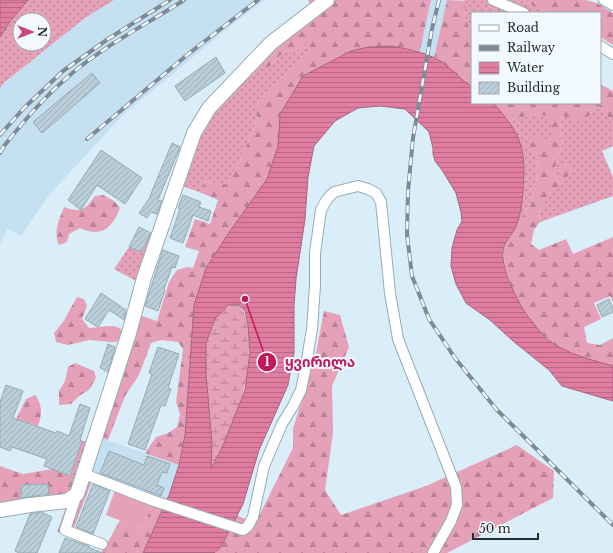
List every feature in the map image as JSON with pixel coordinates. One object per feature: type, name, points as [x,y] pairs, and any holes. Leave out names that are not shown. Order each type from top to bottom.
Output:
[{"type":"street","points":[[102,544],[64,530],[84,474],[129,333],[144,278],[194,133],[209,108],[271,43],[327,0]]},
{"type":"street","points":[[493,0],[522,12]]},
{"type":"street","points":[[604,0],[613,5]]},
{"type":"street","points":[[601,47],[613,54]]},
{"type":"street","points":[[84,474],[154,502],[243,530],[248,526],[252,517],[264,466],[282,424],[301,390],[310,340],[315,253],[321,210],[327,199],[334,192],[358,186],[368,188],[376,194],[381,202],[390,293],[398,339],[456,486],[457,505],[451,521],[432,553]]},
{"type":"street","points":[[0,510],[30,505],[67,502],[77,494]]},
{"type":"shaded area","points":[[114,0],[265,0],[238,20],[123,115],[49,195],[21,236],[7,229],[0,244],[0,88],[5,82],[42,52],[52,52],[52,44],[85,18]]},
{"type":"shaded area","points":[[431,0],[447,0],[434,58],[420,51]]},
{"type":"shaded area","points":[[101,438],[179,465],[166,501],[90,472]]},
{"type":"green space","points":[[28,0],[114,0],[85,18],[52,44],[52,12],[18,12]]},
{"type":"green space","points":[[308,0],[334,0],[280,40],[268,69],[286,50],[295,51],[305,47],[311,50],[309,54],[258,101],[255,112],[258,118],[238,165],[227,184],[216,184],[206,181],[199,192],[182,186],[163,240],[90,472],[92,481],[73,530],[108,543],[104,549],[57,532],[66,507],[0,514],[0,503],[49,500],[70,476],[82,441],[87,441],[129,312],[136,281],[114,269],[129,247],[141,252],[151,233],[155,231],[185,140],[197,114],[271,33],[310,4]]},
{"type":"green space","points":[[334,0],[431,0],[420,51],[391,46],[368,47],[351,51],[303,76],[280,114],[278,146],[267,179],[206,268],[194,305],[185,435],[179,465],[145,453],[156,437],[168,433],[177,427],[180,414],[176,402],[183,349],[178,342],[161,340],[151,343],[139,375],[125,396],[108,440],[101,438],[139,315],[157,321],[169,282],[177,270],[187,267],[193,268],[199,251],[185,247],[195,219],[210,224],[218,200],[199,192],[206,181],[216,184],[227,184],[238,165],[258,118],[255,112],[258,101],[309,54],[311,50],[305,47],[295,51],[286,50],[268,69],[263,68],[261,64],[280,40]]},
{"type":"green space","points":[[447,0],[466,1],[464,15],[469,27],[471,26],[471,86],[463,82],[445,64],[434,58]]},
{"type":"green space","points":[[463,0],[521,0],[546,12],[471,12],[471,26],[469,27],[464,15],[466,1]]},
{"type":"green space","points":[[521,0],[585,0],[597,3],[613,13],[613,45],[601,38],[601,12],[546,12]]},
{"type":"green space","points":[[12,19],[12,52],[42,52],[5,82],[0,88],[0,37]]},
{"type":"green space","points":[[601,85],[613,91],[613,123],[598,106],[586,119],[580,123],[562,115],[560,128],[563,142],[553,175],[555,178],[559,174],[564,163],[569,162],[572,169],[561,187],[552,188],[539,212],[540,222],[534,230],[531,244],[539,250],[566,239],[573,254],[613,237],[613,302],[610,296],[594,303],[601,319],[584,327],[587,343],[600,345],[613,338],[613,366],[590,360],[557,347],[535,327],[514,294],[505,267],[503,250],[508,239],[532,201],[538,172],[537,158],[529,149],[529,138],[538,137],[545,145],[549,145],[551,127],[548,116],[533,114],[508,121],[494,104],[601,104]]},
{"type":"green space","points":[[598,106],[613,123],[613,146],[602,151],[613,177],[613,196],[540,222],[539,212],[559,174],[555,178],[553,175],[563,142],[560,128],[562,115],[586,119]]},
{"type":"green space","points":[[533,114],[549,116],[551,123],[551,135],[549,145],[529,149],[537,158],[538,172],[532,201],[518,223],[523,194],[524,165],[520,143],[516,133],[508,121]]},
{"type":"green space","points":[[103,195],[114,201],[120,208],[110,226],[94,232],[80,228],[69,234],[67,242],[59,245],[57,240],[57,231],[64,207],[79,210],[85,207],[95,196]]},
{"type":"green space","points":[[77,297],[84,299],[87,306],[82,319],[89,328],[109,326],[117,327],[123,330],[120,341],[112,342],[89,340],[68,345],[56,342],[54,333],[63,322]]},
{"type":"green space","points":[[238,304],[245,315],[248,326],[248,370],[239,405],[233,421],[210,470],[212,443],[206,374],[206,343],[215,319],[228,305]]},
{"type":"green space","points":[[324,311],[340,315],[349,347],[332,386],[333,433],[325,490],[341,515],[426,486],[517,445],[554,471],[553,498],[447,553],[214,553],[221,547],[237,516],[256,522],[293,448],[293,429],[316,353]]},
{"type":"green space","points":[[75,363],[94,371],[96,378],[89,390],[79,396],[71,404],[59,405],[59,391],[65,381],[68,367]]},
{"type":"green space","points":[[35,395],[41,406],[38,426],[23,421],[17,424],[15,421],[26,399]]},
{"type":"green space","points":[[0,466],[23,474],[53,469],[73,477],[73,490],[63,498],[49,500],[48,484],[21,485],[21,501],[0,503]]},
{"type":"green space","points":[[115,490],[152,504],[142,529],[106,515]]},
{"type":"green space","points":[[152,504],[163,509],[143,553],[93,553],[94,550],[101,552],[104,549],[120,520],[142,529]]},
{"type":"water","points":[[0,0],[28,0],[18,12],[12,12],[12,19],[0,37]]},
{"type":"water","points":[[391,46],[412,50],[434,57],[471,86],[471,104],[494,104],[510,123],[521,146],[524,174],[522,203],[518,220],[516,227],[503,250],[507,275],[520,304],[539,331],[549,341],[572,353],[613,366],[613,401],[562,386],[549,370],[490,320],[466,303],[456,284],[451,266],[452,248],[457,230],[462,221],[461,212],[456,193],[435,161],[429,132],[405,109],[380,106],[358,108],[335,121],[314,146],[308,177],[305,219],[296,279],[294,305],[294,352],[288,385],[259,450],[243,504],[221,547],[214,553],[143,553],[169,495],[179,465],[185,435],[194,305],[206,268],[267,179],[278,146],[280,114],[303,76],[351,51],[368,47]],"holes":[[[238,304],[245,311],[248,325],[250,352],[245,390],[224,443],[211,469],[212,443],[206,374],[206,343],[215,319],[228,305]]]},
{"type":"building","points":[[216,57],[225,73],[185,101],[175,86]]},
{"type":"building","points":[[92,73],[100,83],[42,133],[33,122]]},
{"type":"building","points":[[172,143],[180,147],[158,200],[162,201],[157,214],[151,212],[147,218],[139,213],[151,196]]},
{"type":"building","points":[[101,150],[142,178],[125,204],[97,185],[81,210],[68,200]]},
{"type":"building","points":[[183,195],[201,202],[199,207],[211,211],[208,221],[193,215],[183,243],[170,238]]},
{"type":"building","points":[[139,227],[151,233],[141,252],[129,247]]},
{"type":"building","points":[[163,250],[179,256],[175,268],[172,267],[158,311],[145,306]]},
{"type":"building","points":[[101,293],[126,310],[124,320],[109,310],[98,327],[85,319]]},
{"type":"building","points":[[609,299],[613,312],[602,317],[597,305]]},
{"type":"building","points":[[108,344],[115,347],[108,372],[100,368]]},
{"type":"building","points":[[158,347],[179,354],[168,388],[171,389],[165,406],[161,405],[145,450],[128,444],[152,374],[149,373]]},
{"type":"building","points":[[6,385],[23,391],[13,418],[56,433],[57,431],[69,436],[80,404],[90,408],[80,440],[82,441],[70,476],[44,466],[47,459],[12,447],[10,451],[0,447],[0,402]]},
{"type":"building","points":[[109,451],[144,465],[147,456],[170,464],[167,473],[162,472],[157,485],[164,488],[161,496],[100,473]]},
{"type":"building","points":[[48,484],[49,494],[21,498],[21,485]]},
{"type":"building","points":[[93,484],[110,491],[93,534],[76,527]]},
{"type":"building","points":[[41,512],[52,517],[37,553],[19,553],[15,551],[30,514]]},
{"type":"building","points":[[65,538],[89,546],[88,547],[102,553],[59,553]]},
{"type":"railway","points":[[0,135],[24,108],[63,71],[108,39],[170,0]]},
{"type":"railway","points":[[0,153],[19,127],[51,92],[82,65],[184,0]]},
{"type":"railway","points":[[87,139],[187,55],[258,0]]},
{"type":"railway","points":[[439,0],[432,29],[413,138],[408,191],[407,234],[412,276],[429,319],[455,358],[497,410],[613,525]]},
{"type":"place","name":"ყვირილა","points":[[245,299]]}]
